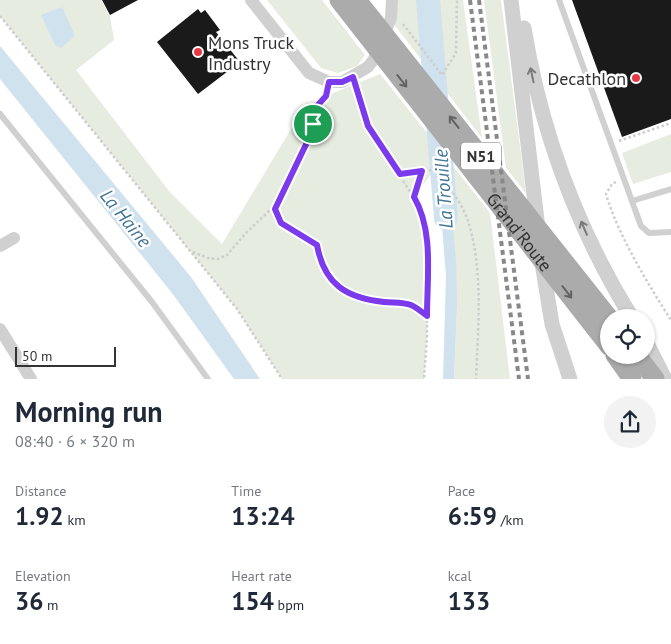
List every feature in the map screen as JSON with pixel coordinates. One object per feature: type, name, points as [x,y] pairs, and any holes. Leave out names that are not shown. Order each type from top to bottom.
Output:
[{"type":"main road","name":"Grand'Route","points":[[345,0],[600,316]]},
{"type":"main road","points":[[621,364],[632,379]]},
{"type":"main road","points":[[644,364],[655,379]]},
{"type":"street","points":[[251,0],[309,73],[329,82],[342,82],[353,77],[368,67],[374,60],[390,18],[392,0]]},
{"type":"street","points":[[510,0],[546,297],[552,324],[570,379]]},
{"type":"street","points":[[520,0],[535,88],[556,158],[588,238],[627,309]]},
{"type":"street","points":[[0,246],[14,238]]},
{"type":"street","points":[[0,329],[31,379]]},
{"type":"street","points":[[655,359],[665,379]]},
{"type":"lane","points":[[559,0],[641,226],[649,233],[671,232]]},
{"type":"lane","points":[[0,114],[152,302],[208,379]]},
{"type":"lane","points":[[632,201],[671,189]]},
{"type":"path","points":[[390,18],[407,26],[414,39],[442,74],[456,53],[457,0]]},
{"type":"path","points":[[0,16],[193,252],[237,309],[282,379]]},
{"type":"path","points":[[353,77],[368,126],[421,209],[427,234],[427,316],[424,379]]},
{"type":"path","points":[[329,82],[326,96],[317,106],[311,134],[275,209],[281,223],[317,245],[320,261],[332,280],[344,292],[366,300],[410,304],[427,316]]},
{"type":"path","points":[[611,144],[671,123]]},
{"type":"path","points":[[400,174],[435,170],[455,196],[466,216],[476,274],[476,379]]},
{"type":"path","points":[[414,197],[422,171]]},
{"type":"path","points":[[624,180],[612,184],[606,194],[611,211],[655,295],[671,320]]},
{"type":"path","points":[[193,252],[208,258],[218,259],[227,255],[278,200]]},
{"type":"shaded area","points":[[0,0],[101,0],[110,16],[114,40],[76,70],[169,191],[222,244],[300,114],[316,100],[380,74],[436,144],[432,173],[414,197],[421,214],[428,259],[428,311],[424,379],[282,379],[237,309],[0,16]]},
{"type":"shaded area","points":[[267,0],[322,0],[365,55],[357,66],[338,73],[321,68]]},
{"type":"shaded area","points":[[395,0],[463,0],[482,138],[393,23]]},
{"type":"shaded area","points":[[484,0],[501,0],[526,193],[506,168]]},
{"type":"shaded area","points":[[671,134],[671,172],[633,184],[622,153]]},
{"type":"shaded area","points":[[446,157],[490,213],[510,379],[454,379],[457,307]]},
{"type":"water","points":[[423,0],[433,0],[437,54],[424,40]]},
{"type":"water","points":[[62,7],[75,36],[61,48],[55,45],[41,15]]},
{"type":"water","name":"La Haine","points":[[0,46],[191,277],[260,379],[234,379],[172,293],[0,79]]},
{"type":"water","points":[[438,178],[450,194],[456,261],[457,307],[454,379],[443,379],[446,276]]},
{"type":"building","points":[[102,0],[138,0],[110,15]]},
{"type":"building","name":"Decathlon","points":[[572,0],[671,0],[671,119],[622,137]]},
{"type":"building","name":"Mons Truck Industry","points":[[198,9],[201,13],[205,10],[220,30],[216,32],[240,62],[198,94],[157,42]]},
{"type":"waterway","name":"La Trouille","points":[[428,0],[446,218]]},
{"type":"railway","points":[[470,0],[519,379]]},
{"type":"railway","points":[[479,0],[528,379]]},
{"type":"place","name":"Mons Truck Industry","points":[[198,52]]},
{"type":"place","name":"Decathlon","points":[[636,78]]},
{"type":"route","points":[[353,77],[368,126],[400,174],[422,171],[414,197],[421,209],[427,234],[427,316],[410,304],[366,300],[344,292],[332,280],[320,261],[317,245],[281,223],[275,209],[303,152],[313,124],[317,106],[326,96],[329,82],[342,82],[353,77]]}]
